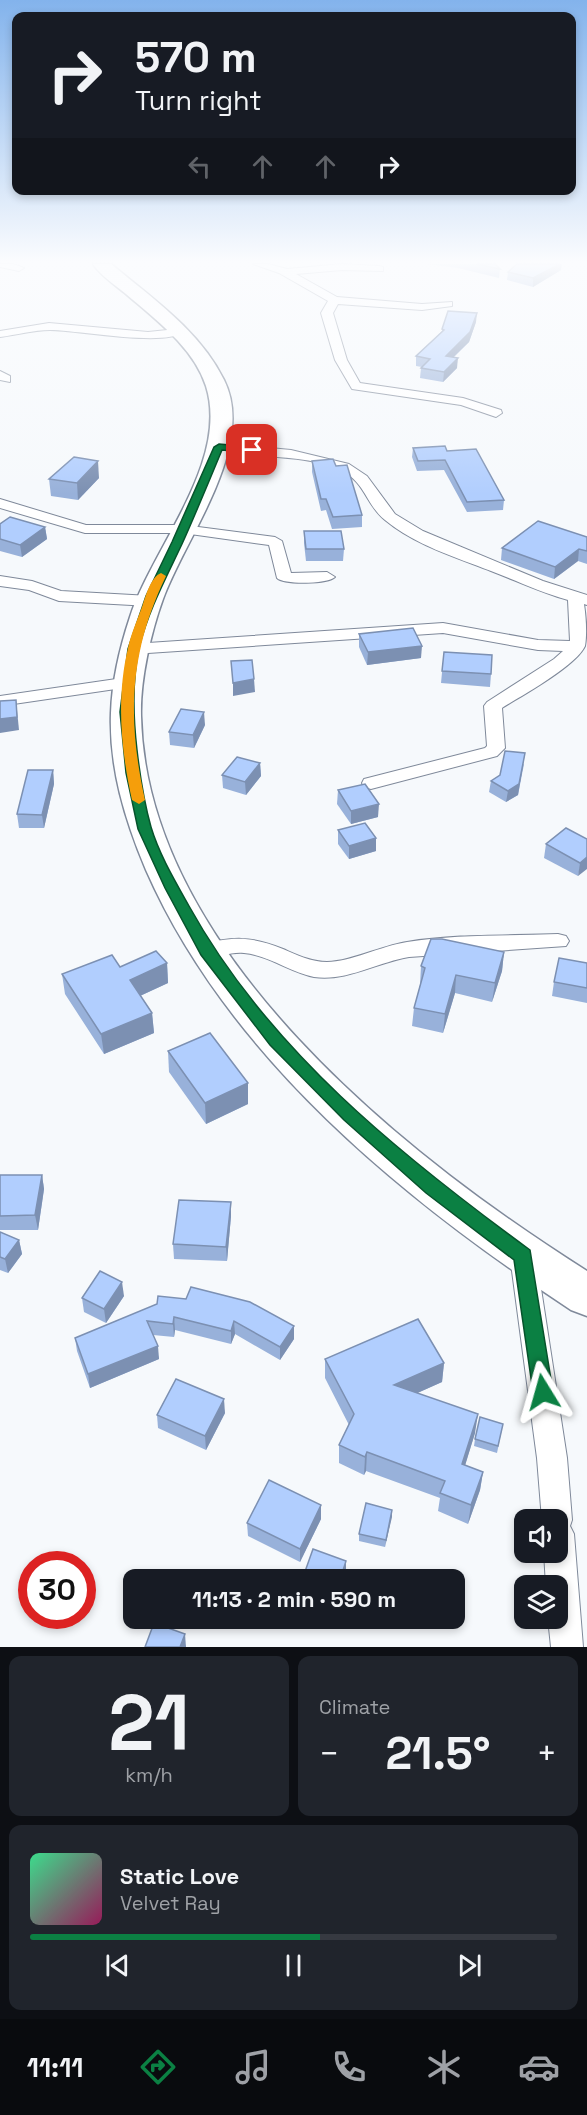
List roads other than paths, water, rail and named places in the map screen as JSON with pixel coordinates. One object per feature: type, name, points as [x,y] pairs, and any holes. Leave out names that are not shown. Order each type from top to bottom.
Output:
[{"type":"highway","points":[[184,341],[208,369],[218,388],[223,416],[219,447],[150,601],[133,649],[126,712],[133,773],[145,829],[172,888],[206,951],[276,1041],[350,1115],[432,1188],[523,1256],[587,1296]]},
{"type":"street","points":[[335,341],[341,360],[356,386],[463,402],[496,413]]},
{"type":"street","points":[[219,447],[269,452],[338,464],[358,474],[369,487],[381,508],[404,527],[468,557],[582,599],[581,645],[560,663],[493,706],[497,744],[491,752],[371,783]]},
{"type":"street","points":[[0,503],[85,529],[183,529],[275,541],[285,578],[327,577]]},
{"type":"street","points":[[0,582],[32,586],[59,596],[150,601]]},
{"type":"street","points":[[133,649],[443,628],[538,645],[581,645]]},
{"type":"street","points":[[0,701],[130,682]]},
{"type":"street","points":[[206,951],[242,945],[263,950],[303,967],[324,970],[344,969],[387,953],[439,946],[558,941]]},
{"type":"street","points":[[523,1256],[552,1458],[556,1509]]},
{"type":"street","points":[[560,1563],[567,1647]]}]
